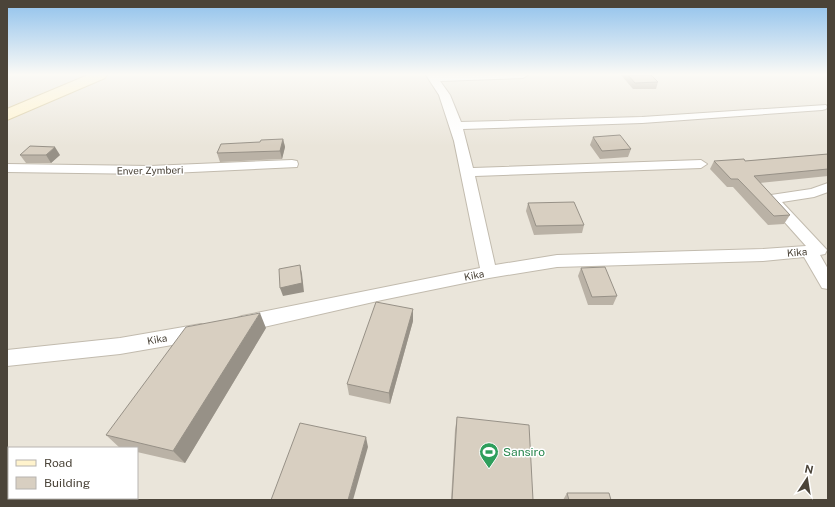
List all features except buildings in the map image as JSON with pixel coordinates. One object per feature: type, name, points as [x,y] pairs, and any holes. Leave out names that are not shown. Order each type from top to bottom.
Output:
[{"type":"street","points":[[7,114],[44,99]]},
{"type":"street","points":[[447,99],[469,172],[489,272]]},
{"type":"street","points":[[456,126],[642,120],[822,107]]},
{"type":"street","name":"Enver Zymberi","points":[[7,168],[54,171],[150,171],[292,164]]},
{"type":"street","points":[[469,172],[594,169],[701,164]]},
{"type":"street","name":"Kika","points":[[818,250],[771,199],[814,193],[828,187]]},
{"type":"street","points":[[818,250],[828,283]]},
{"type":"street","name":"Kika","points":[[7,358],[120,346],[219,329],[374,294],[489,272],[557,261],[741,256],[818,250]]},
{"type":"shaded area","points":[[7,99],[828,99],[828,500],[68,500],[66,499],[138,499],[138,447],[8,447],[8,462]]},
{"type":"place","name":"Sansiro","points":[[489,469]]}]
